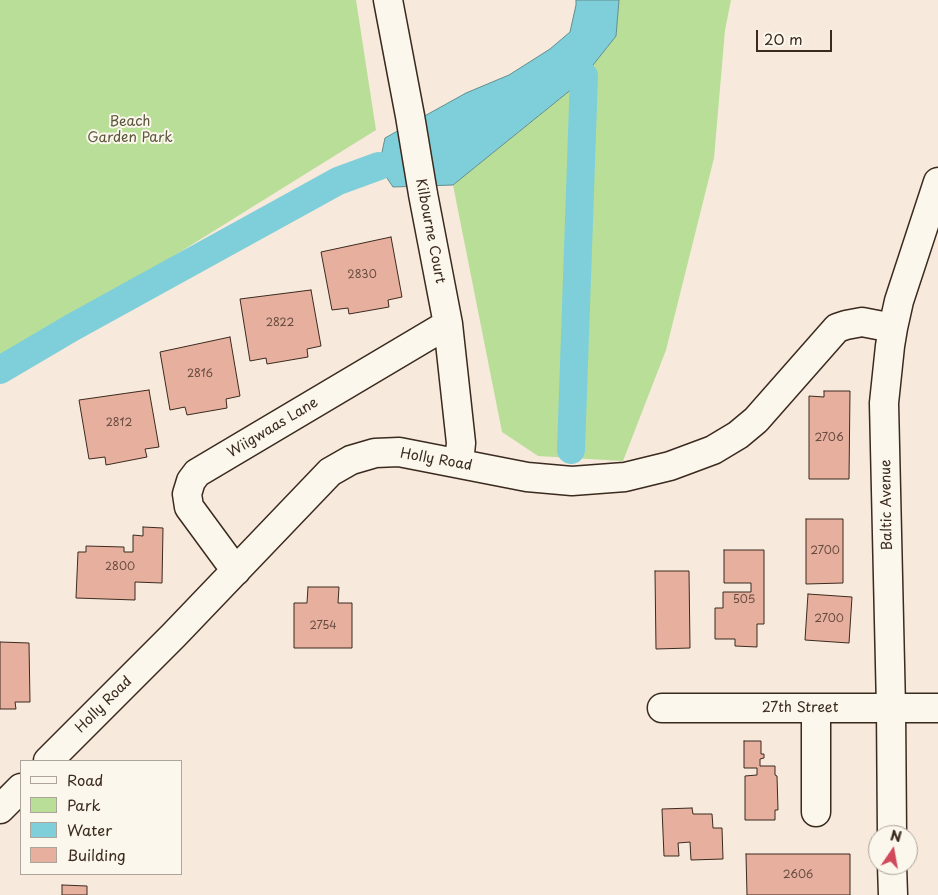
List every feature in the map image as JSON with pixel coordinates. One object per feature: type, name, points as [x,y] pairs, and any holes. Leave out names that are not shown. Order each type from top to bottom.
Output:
[{"type":"street","name":"Kilbourne Court","points":[[388,0],[448,324],[461,443],[459,463]]},
{"type":"street","name":"Baltic Avenue","points":[[892,825],[884,403],[892,328],[938,182]]},
{"type":"street","name":"Holly Road","points":[[49,760],[236,572],[330,472],[351,460],[375,453],[399,452],[527,477],[572,481],[625,477],[670,466],[713,450],[738,435],[756,420],[837,328],[862,322],[892,328]]},
{"type":"street","name":"Wiigwaas Lane","points":[[236,572],[189,507],[187,494],[191,481],[197,473],[448,324]]},
{"type":"street","name":"27th Street","points":[[662,708],[938,708]]},
{"type":"street","points":[[816,708],[816,812]]},
{"type":"street","points":[[0,809],[20,789]]},
{"type":"street","points":[[892,875],[893,895]]},
{"type":"green space","name":"Beach Garden Park","points":[[0,0],[356,0],[376,130],[0,364]]},
{"type":"green space","points":[[619,0],[731,0],[725,30],[714,158],[666,350],[623,461],[538,456],[502,432],[453,185],[578,84],[616,36]]},
{"type":"water","points":[[576,0],[619,0],[616,36],[578,84],[453,185],[393,187],[379,166],[385,138],[466,93],[509,75],[550,49],[570,32]]},
{"type":"building","points":[[391,237],[402,297],[388,300],[389,307],[349,314],[348,308],[332,310],[321,252]]},
{"type":"building","points":[[311,290],[321,346],[307,349],[308,357],[267,364],[266,358],[250,361],[240,299]]},
{"type":"building","points":[[230,337],[240,396],[226,399],[227,408],[187,415],[185,407],[170,410],[160,352]]},
{"type":"building","points":[[149,390],[159,447],[145,449],[147,457],[106,465],[105,457],[89,459],[79,400]]},
{"type":"building","points":[[824,391],[850,391],[849,479],[809,479],[809,396],[824,397]]},
{"type":"building","points":[[806,519],[843,519],[843,583],[806,584]]},
{"type":"building","points":[[143,527],[163,528],[162,583],[135,582],[135,600],[76,598],[78,552],[86,552],[86,546],[124,547],[124,552],[133,552],[133,535],[143,536]]},
{"type":"building","points":[[724,550],[764,550],[764,624],[757,624],[757,647],[735,646],[735,639],[715,639],[715,608],[723,608],[723,592],[751,592],[751,583],[724,583]]},
{"type":"building","points":[[655,571],[689,571],[690,648],[656,649]]},
{"type":"building","points":[[308,587],[339,587],[338,603],[352,603],[352,648],[294,648],[294,603],[307,603]]},
{"type":"building","points":[[808,594],[852,597],[849,643],[805,640]]},
{"type":"building","points":[[0,642],[29,643],[30,702],[15,702],[16,709],[0,709]]},
{"type":"building","points":[[744,741],[761,741],[761,754],[764,754],[764,758],[760,759],[760,766],[775,766],[778,810],[775,810],[775,820],[745,820],[745,776],[757,775],[757,768],[744,768]]},
{"type":"building","points":[[692,808],[693,814],[712,814],[713,828],[722,828],[723,859],[691,860],[690,842],[678,843],[679,856],[664,856],[662,809]]},
{"type":"building","points":[[746,854],[850,854],[850,895],[747,895]]},
{"type":"building","points":[[62,885],[87,886],[87,895],[62,895]]},
{"type":"waterway","points":[[571,450],[584,76]]},
{"type":"waterway","points":[[0,370],[73,327],[338,181],[379,166]]}]
